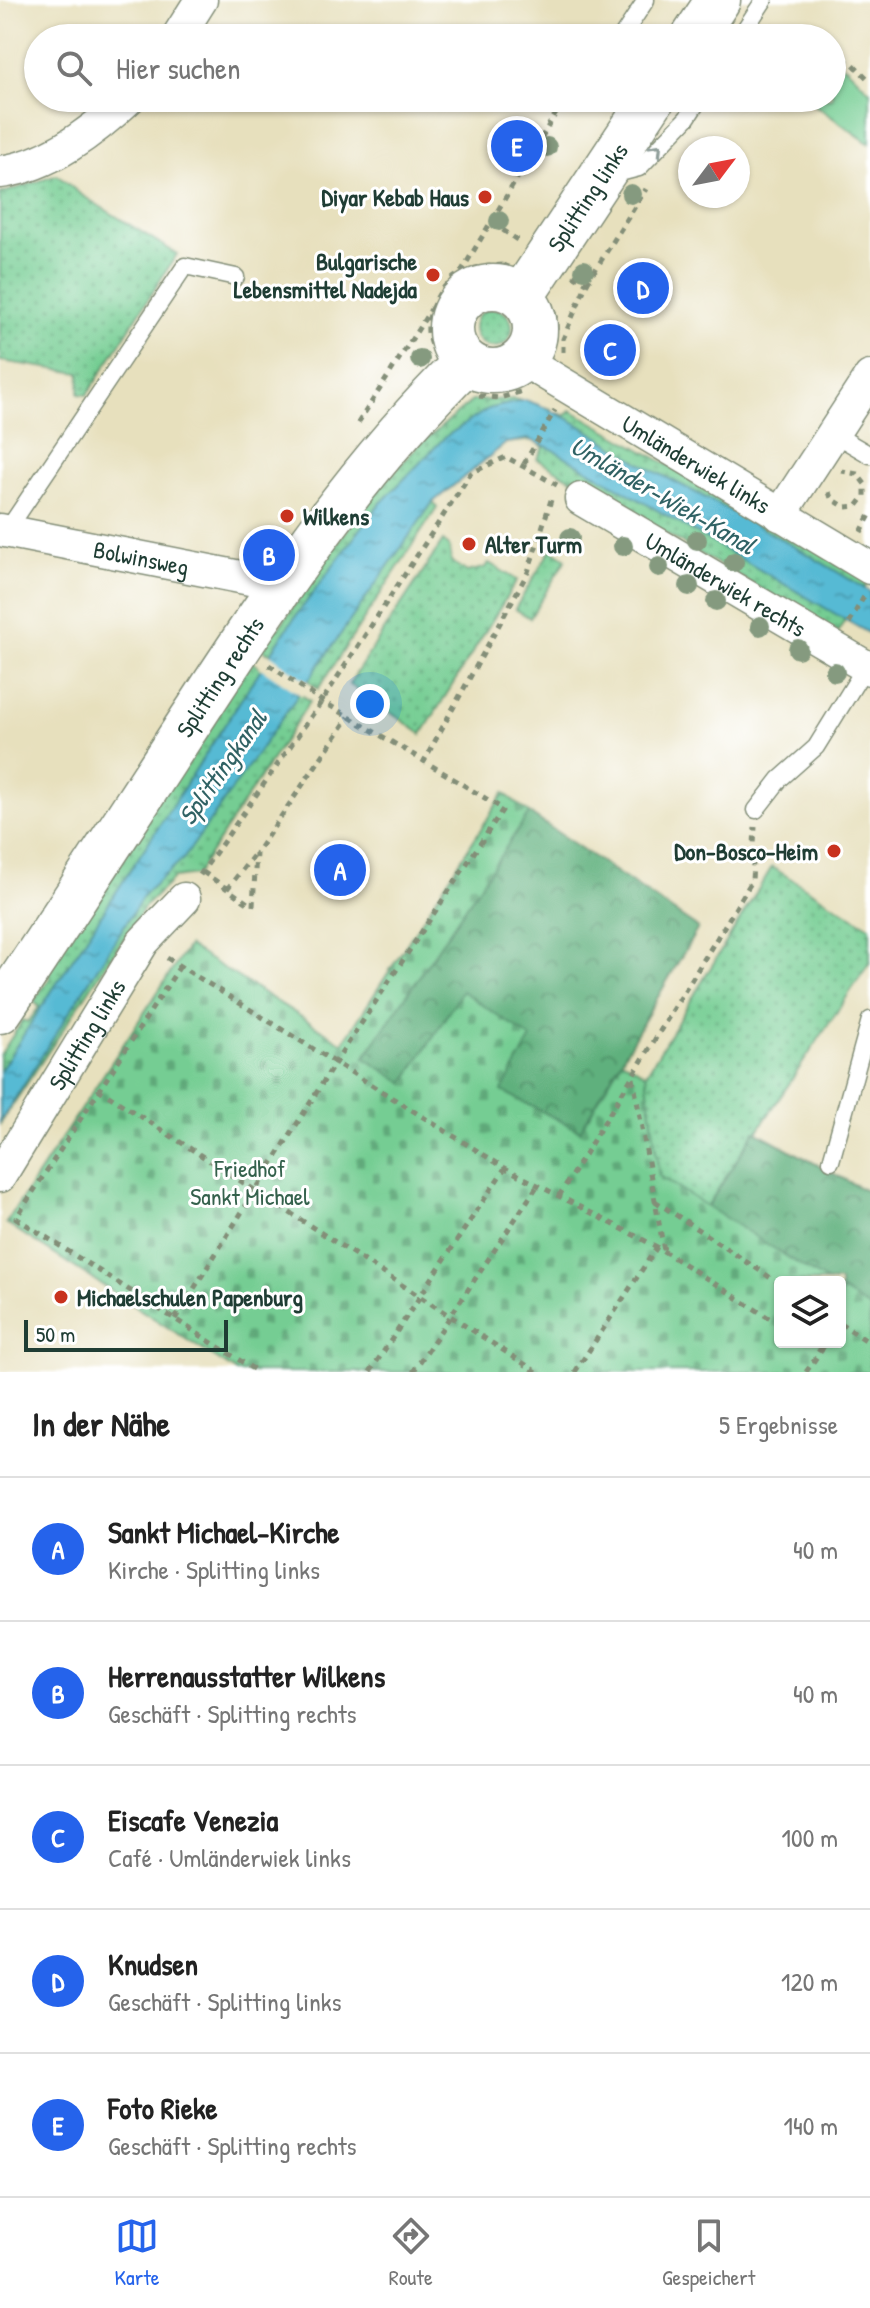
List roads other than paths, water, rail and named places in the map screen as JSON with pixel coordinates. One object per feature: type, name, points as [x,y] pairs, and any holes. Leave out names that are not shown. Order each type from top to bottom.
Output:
[{"type":"main road","points":[[675,24],[691,0]]},
{"type":"main road","points":[[702,24],[718,0]]},
{"type":"main road","points":[[519,284],[618,112]]},
{"type":"main road","name":"Splitting links","points":[[519,284],[599,179],[644,112]]},
{"type":"main road","points":[[519,284],[535,321],[531,365],[497,372],[460,368],[451,330],[459,305],[480,289],[519,284]]},
{"type":"main road","name":"Splitting rechts","points":[[0,1011],[281,585],[376,459],[460,368]]},
{"type":"street","points":[[186,24],[201,0]]},
{"type":"street","points":[[0,172],[24,169],[97,129],[115,112]]},
{"type":"street","name":"Umländerwiek links","points":[[531,365],[870,568]]},
{"type":"street","points":[[780,515],[823,470],[834,434],[870,377]]},
{"type":"street","name":"Umländerwiek rechts","points":[[569,492],[868,668]]},
{"type":"street","name":"Bolwinsweg","points":[[3,531],[281,585]]},
{"type":"street","name":"Splitting links","points":[[0,1176],[143,942],[184,899]]},
{"type":"lane","points":[[630,24],[646,0]]},
{"type":"lane","points":[[748,24],[764,0]]},
{"type":"lane","points":[[599,179],[639,168],[691,112]]},
{"type":"lane","points":[[3,531],[185,266],[236,277]]},
{"type":"lane","points":[[834,434],[870,455]]},
{"type":"lane","points":[[756,810],[780,779],[816,747],[868,668]]},
{"type":"lane","points":[[831,1161],[870,1020]]},
{"type":"water","points":[[525,400],[578,424],[643,465],[766,531],[870,592],[870,634],[552,449],[528,439],[506,443],[433,502],[184,858],[145,893],[0,1122],[0,1071],[290,624],[377,507],[445,437],[488,409]]},
{"type":"place","name":"Foto Rieke","points":[[517,146]]},
{"type":"place","name":"Diyar Kebab Haus","points":[[485,197]]},
{"type":"place","name":"Bulgarische Lebensmittel Nadejda","points":[[433,275]]},
{"type":"place","name":"Knudsen","points":[[643,288]]},
{"type":"place","name":"Eiscafe Venezia","points":[[610,350]]},
{"type":"place","name":"Wilkens","points":[[287,516]]},
{"type":"place","name":"Alter Turm","points":[[469,544]]},
{"type":"place","name":"Herrenausstatter Wilkens","points":[[269,555]]},
{"type":"place","name":"Don-Bosco-Heim","points":[[834,851]]},
{"type":"place","name":"Sankt Michael-Kirche","points":[[340,870]]},
{"type":"place","name":"Michaelschulen Papenburg","points":[[61,1297]]},
{"type":"water label","name":"Umländer-Wiek-Kanal","points":[[663,495]]},
{"type":"water label","name":"Splittingkanal","points":[[222,767]]},
{"type":"park label","name":"Friedhof Sankt Michael","points":[[250,1182]]}]
